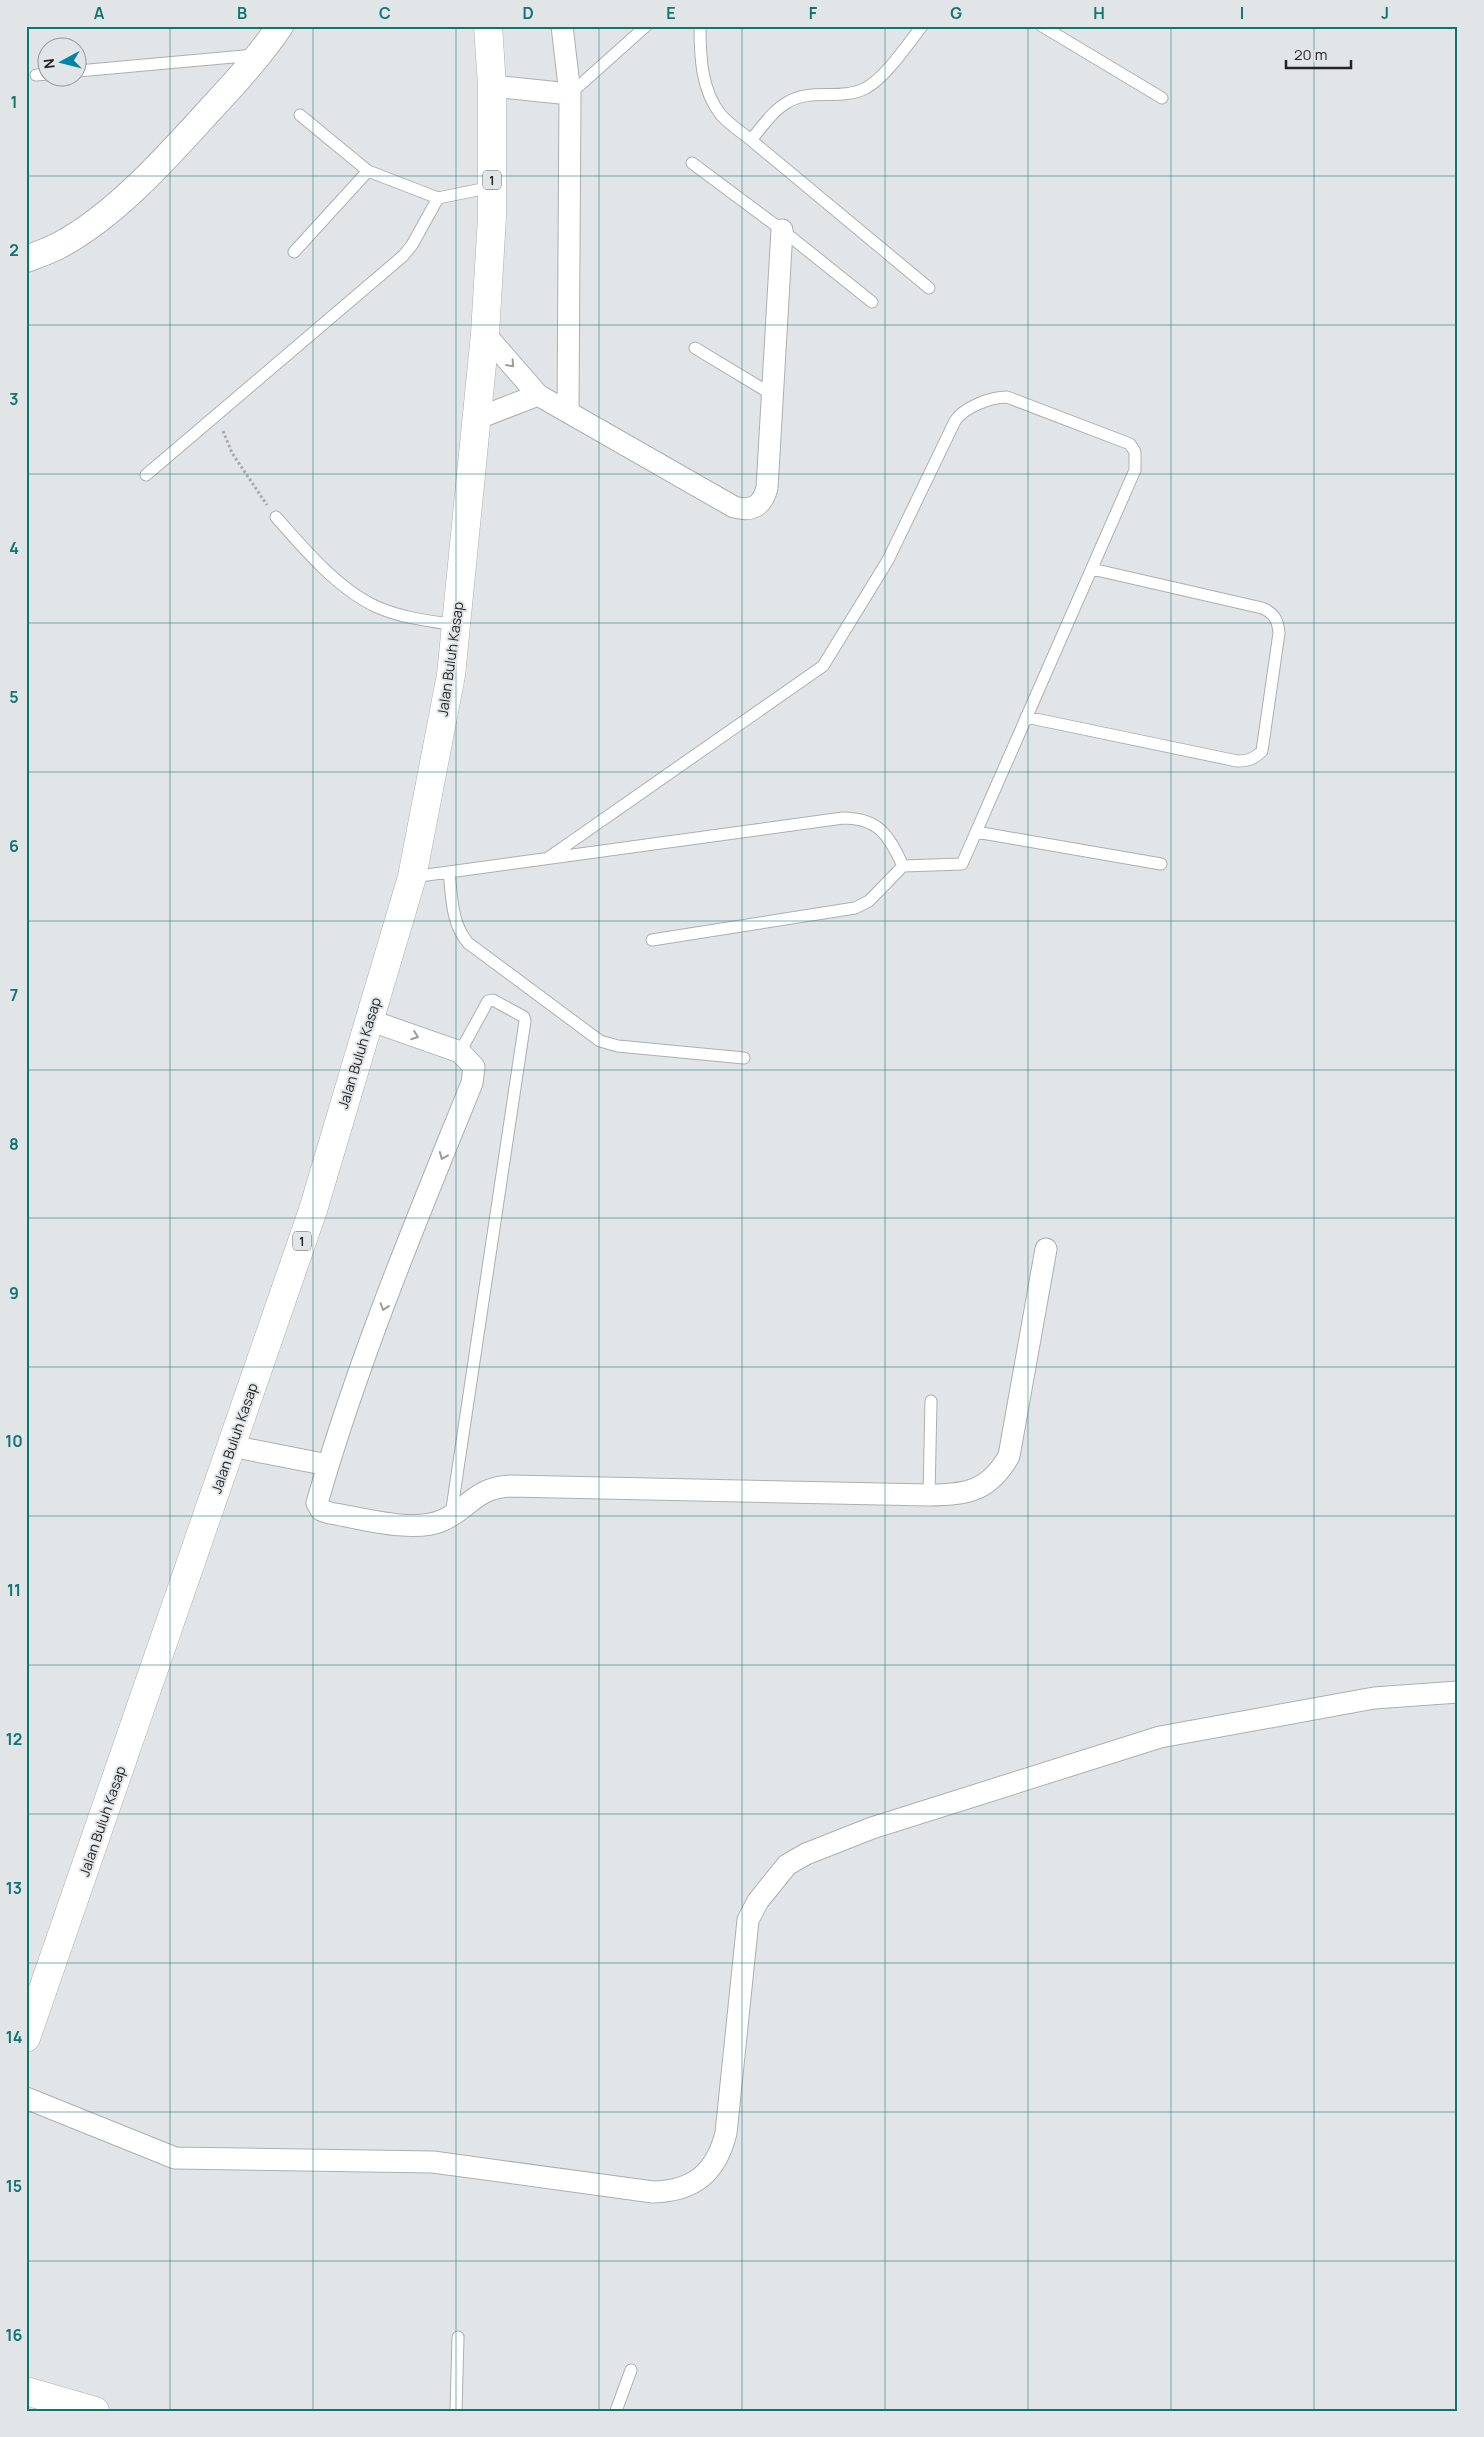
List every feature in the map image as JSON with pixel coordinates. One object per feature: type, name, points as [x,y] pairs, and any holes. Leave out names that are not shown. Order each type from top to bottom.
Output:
[{"type":"main road","name":"Jalan Buluh Kasap","points":[[26,2038],[313,1210],[412,877],[451,675],[485,334],[492,187],[492,86],[488,26]]},
{"type":"main road","points":[[26,2391],[96,2411]]},
{"type":"street","points":[[26,259],[58,245],[93,223],[124,198],[177,147],[261,54],[280,26]]},
{"type":"street","points":[[562,26],[570,94],[568,412]]},
{"type":"street","points":[[492,86],[570,94]]},
{"type":"street","points":[[485,334],[538,395],[734,507],[744,510],[756,507],[764,499],[767,488],[782,230]]},
{"type":"street","points":[[476,419],[538,395]]},
{"type":"street","points":[[369,1020],[460,1052],[474,1067],[472,1083],[397,1269],[328,1465],[317,1503],[321,1510],[418,1526],[430,1525],[451,1516],[478,1495],[502,1486],[929,1495],[964,1494],[978,1488],[1001,1469],[1009,1456],[1046,1249]]},
{"type":"street","points":[[231,1446],[328,1465]]},
{"type":"street","points":[[26,2098],[175,2158],[433,2162],[653,2192],[678,2189],[702,2178],[714,2166],[722,2150],[726,2133],[747,1927],[758,1901],[782,1870],[793,1861],[872,1828],[1160,1737],[1374,1698],[1458,1692]]},
{"type":"lane","points":[[570,94],[646,26]]},
{"type":"lane","points":[[700,26],[703,76],[711,98],[722,115],[929,288]]},
{"type":"lane","points":[[750,140],[776,111],[788,101],[802,97],[840,96],[866,88],[880,76],[922,26]]},
{"type":"lane","points":[[1042,26],[1162,98]]},
{"type":"lane","points":[[88,70],[261,54]]},
{"type":"lane","points":[[300,115],[368,171],[438,198],[492,187]]},
{"type":"lane","points":[[692,163],[782,230],[872,302]]},
{"type":"lane","points":[[294,252],[368,171]]},
{"type":"lane","points":[[146,475],[403,256],[412,245],[438,198]]},
{"type":"lane","points":[[695,348],[773,395]]},
{"type":"lane","points":[[548,858],[823,666],[888,560],[955,421],[967,409],[997,398],[1007,397],[1130,444],[1135,452],[1135,470],[962,864],[903,866],[869,901],[855,908],[652,940]]},
{"type":"lane","points":[[276,517],[336,580],[376,607],[411,618],[456,625]]},
{"type":"lane","points":[[1026,717],[1237,762],[1255,758],[1262,751],[1279,633],[1275,617],[1269,611],[1262,608],[1092,569]]},
{"type":"lane","points":[[412,877],[855,818],[878,826],[887,835],[903,866]]},
{"type":"lane","points":[[976,832],[1161,864]]},
{"type":"lane","points":[[449,872],[454,916],[459,931],[468,943],[600,1041],[618,1046],[744,1058]]},
{"type":"lane","points":[[451,1516],[524,1017],[492,1000],[488,1001],[460,1052]]},
{"type":"lane","points":[[929,1495],[931,1401]]},
{"type":"lane","points":[[456,2411],[458,2337]]},
{"type":"lane","points":[[616,2411],[632,2370]]},
{"type":"path","points":[[216,415],[232,453],[254,489],[276,517]]}]
